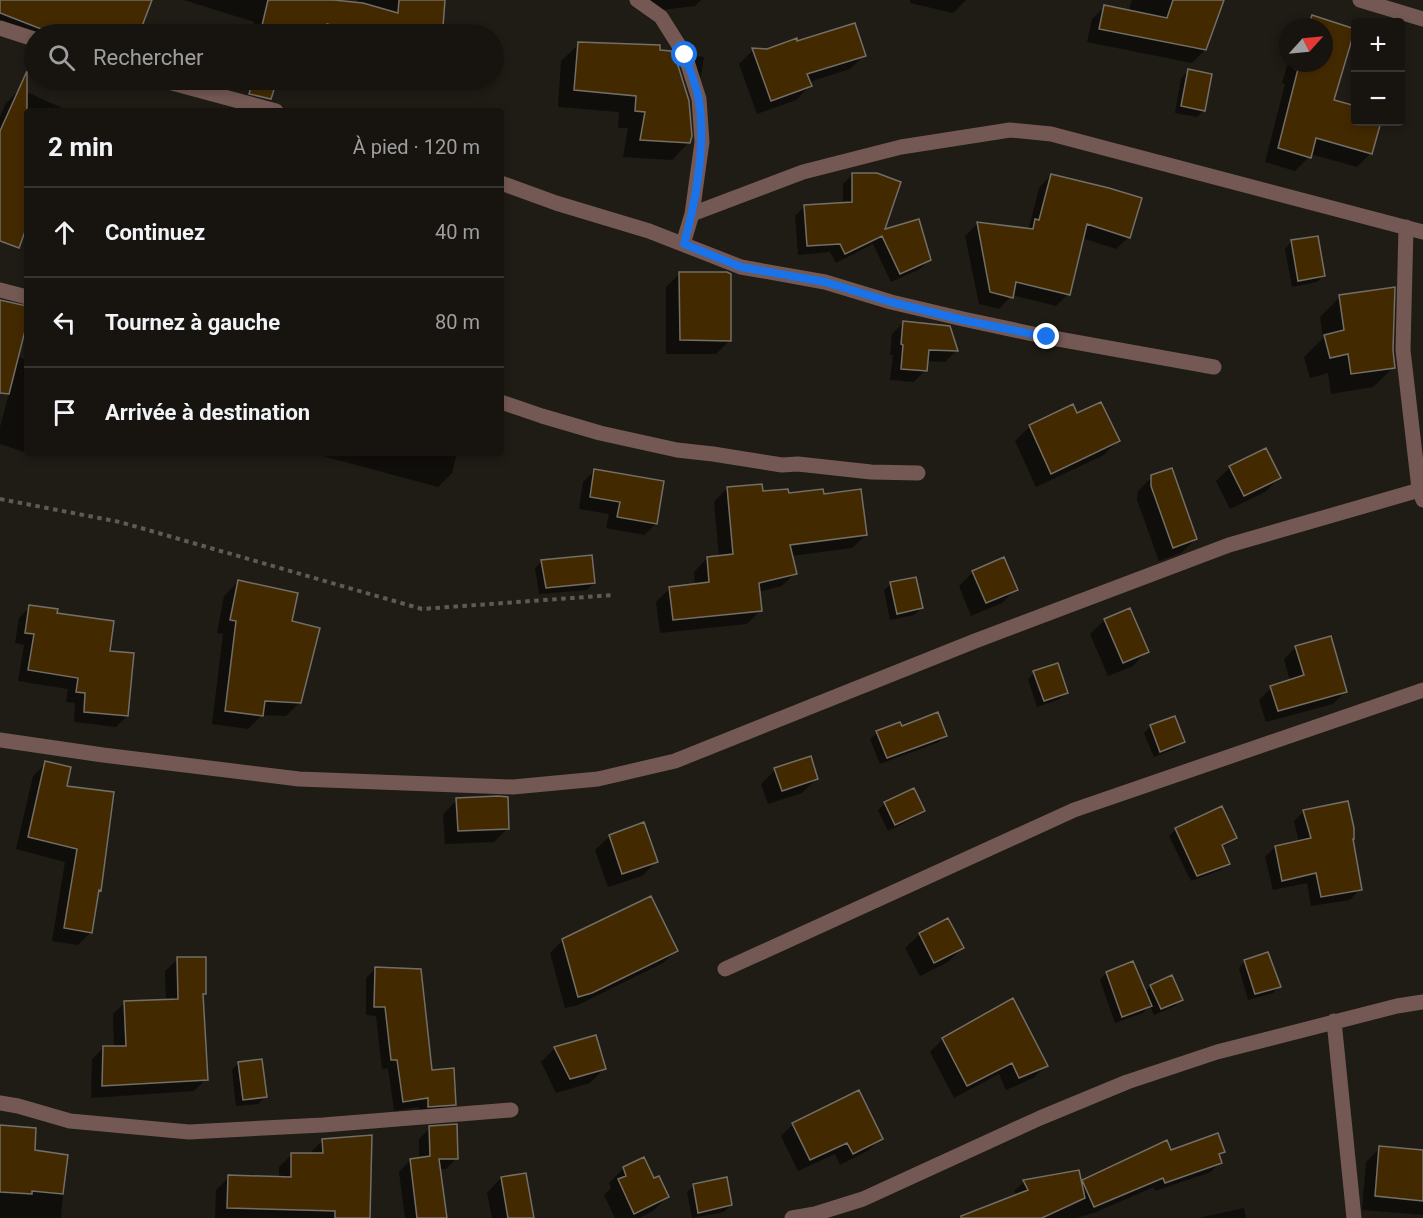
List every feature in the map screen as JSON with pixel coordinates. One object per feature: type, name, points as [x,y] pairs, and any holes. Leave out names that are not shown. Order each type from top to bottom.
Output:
[{"type":"street","points":[[637,0],[661,17],[685,55],[699,99],[702,142],[692,214],[684,244]]},
{"type":"street","points":[[1360,0],[1423,19]]},
{"type":"street","points":[[0,28],[24,36]]},
{"type":"street","points":[[198,90],[265,108]]},
{"type":"street","points":[[692,214],[803,172],[901,147],[1010,130],[1051,134],[1423,232]]},
{"type":"street","points":[[504,184],[556,203],[649,231],[741,267],[825,282],[963,320],[1214,367]]},
{"type":"street","points":[[0,740],[299,779],[513,787],[598,779],[675,761],[975,641],[1229,545],[1422,493],[1403,350],[1406,227]]},
{"type":"street","points":[[0,290],[24,296]]},
{"type":"street","points":[[504,403],[600,434],[677,450],[782,465],[798,464],[871,472],[918,473]]},
{"type":"street","points":[[725,969],[1074,810],[1423,690]]},
{"type":"street","points":[[792,1218],[814,1214],[863,1199],[1040,1118],[1127,1082],[1217,1052],[1396,1006],[1423,1002]]},
{"type":"street","points":[[1334,1022],[1354,1218]]},
{"type":"street","points":[[0,1103],[70,1121],[189,1132],[323,1125],[511,1110]]},
{"type":"path","points":[[0,499],[120,522],[422,609],[613,595]]},
{"type":"building","points":[[0,0],[152,0],[143,24],[28,24],[0,13]]},
{"type":"building","points":[[268,0],[334,0],[363,3],[398,13],[399,0],[445,0],[443,24],[262,24]]},
{"type":"building","points":[[1173,0],[1224,0],[1206,50],[1099,29],[1104,5],[1167,18]]},
{"type":"building","points":[[1333,22],[1351,28],[1351,43],[1334,100],[1351,105],[1351,126],[1380,126],[1372,154],[1316,138],[1311,158],[1278,148],[1297,72],[1333,72]]},
{"type":"building","points":[[855,23],[866,56],[807,74],[812,86],[771,101],[752,48],[767,49],[797,38],[797,41]]},
{"type":"building","points":[[578,42],[660,45],[660,50],[671,51],[676,59],[689,101],[692,136],[690,143],[640,140],[645,112],[635,111],[636,96],[574,90]]},
{"type":"building","points":[[1188,69],[1212,74],[1205,111],[1181,106]]},
{"type":"building","points":[[24,78],[27,108],[24,108],[24,234],[19,248],[0,241],[0,131]]},
{"type":"building","points":[[250,90],[274,90],[271,99],[249,94]]},
{"type":"building","points":[[852,173],[877,173],[901,182],[885,229],[919,219],[931,260],[900,274],[882,236],[845,254],[840,244],[807,246],[804,205],[852,202]]},
{"type":"building","points":[[1051,174],[1142,198],[1130,238],[1087,224],[1070,295],[1016,282],[1013,298],[990,292],[977,222],[1033,229],[1035,219],[1039,220]]},
{"type":"building","points":[[1318,236],[1325,276],[1298,281],[1291,240]]},
{"type":"building","points":[[679,272],[727,272],[731,274],[731,341],[680,340]]},
{"type":"building","points":[[1395,287],[1393,350],[1395,368],[1351,374],[1348,354],[1330,358],[1324,335],[1344,330],[1339,295]]},
{"type":"building","points":[[0,300],[24,305],[24,335],[9,394],[0,393]]},
{"type":"building","points":[[903,321],[950,326],[958,351],[929,350],[927,371],[901,369]]},
{"type":"building","points":[[1101,402],[1120,441],[1051,474],[1029,425],[1073,404],[1077,413]]},
{"type":"building","points":[[1266,448],[1281,478],[1244,496],[1229,466]]},
{"type":"building","points":[[1172,468],[1197,539],[1173,548],[1151,486],[1151,475]]},
{"type":"building","points":[[594,469],[664,481],[657,524],[617,517],[620,502],[590,497]]},
{"type":"building","points":[[762,484],[763,491],[788,489],[789,493],[823,489],[824,494],[861,489],[867,535],[790,545],[797,574],[759,583],[762,611],[673,620],[669,587],[709,582],[707,557],[733,554],[727,487]]},
{"type":"building","points":[[592,555],[595,583],[546,588],[541,560]]},
{"type":"building","points":[[1004,557],[1018,590],[986,603],[972,571]]},
{"type":"building","points":[[916,577],[923,608],[897,614],[890,582]]},
{"type":"building","points":[[238,580],[298,593],[292,621],[320,628],[301,703],[265,701],[263,716],[225,711],[236,621],[230,620]]},
{"type":"building","points":[[29,605],[58,609],[57,613],[114,621],[110,651],[134,653],[128,716],[84,712],[85,693],[76,692],[78,678],[28,670],[34,634],[25,633]]},
{"type":"building","points":[[1130,608],[1149,652],[1123,663],[1104,619]]},
{"type":"building","points":[[1331,636],[1347,692],[1278,711],[1270,686],[1304,675],[1295,646]]},
{"type":"building","points":[[1058,663],[1068,693],[1044,701],[1033,671]]},
{"type":"building","points":[[938,712],[947,736],[887,758],[876,731],[900,722],[902,726]]},
{"type":"building","points":[[1175,716],[1185,742],[1160,752],[1150,725]]},
{"type":"building","points":[[811,756],[818,779],[782,791],[774,768]]},
{"type":"building","points":[[45,761],[71,767],[67,786],[114,792],[101,891],[99,890],[92,933],[64,928],[77,849],[28,837]]},
{"type":"building","points":[[914,788],[925,811],[895,825],[884,802]]},
{"type":"building","points":[[508,797],[509,829],[458,831],[456,798]]},
{"type":"building","points":[[1348,801],[1362,890],[1321,897],[1316,873],[1282,881],[1275,846],[1311,838],[1303,810]]},
{"type":"building","points":[[1222,806],[1237,838],[1222,845],[1230,864],[1197,876],[1175,828]]},
{"type":"building","points":[[644,822],[658,862],[622,874],[609,835]]},
{"type":"building","points":[[651,896],[678,951],[592,993],[578,997],[562,939]]},
{"type":"building","points":[[948,918],[964,948],[934,963],[919,933]]},
{"type":"building","points":[[1268,952],[1281,987],[1255,994],[1244,960]]},
{"type":"building","points":[[177,957],[206,957],[206,994],[203,994],[208,1080],[102,1086],[103,1046],[126,1046],[124,1001],[178,999]]},
{"type":"building","points":[[1133,961],[1152,1006],[1122,1017],[1106,972]]},
{"type":"building","points":[[375,967],[421,969],[432,1070],[454,1068],[456,1105],[428,1107],[428,1098],[403,1102],[397,1060],[391,1060],[385,1007],[374,1007]]},
{"type":"building","points":[[1172,975],[1183,1000],[1161,1009],[1150,985]]},
{"type":"building","points":[[1013,998],[1048,1066],[1019,1078],[1012,1063],[967,1086],[942,1038]]},
{"type":"building","points":[[596,1035],[606,1069],[570,1079],[554,1047]]},
{"type":"building","points":[[262,1059],[267,1097],[243,1100],[238,1062]]},
{"type":"building","points":[[859,1090],[883,1139],[853,1154],[847,1143],[810,1160],[792,1123]]},
{"type":"building","points":[[457,1124],[458,1159],[439,1159],[447,1218],[417,1218],[410,1159],[430,1156],[429,1126]]},
{"type":"building","points":[[0,1125],[36,1128],[35,1150],[68,1155],[63,1194],[32,1191],[32,1194],[0,1192]]},
{"type":"building","points":[[1218,1133],[1225,1152],[1219,1154],[1222,1163],[1165,1183],[1163,1178],[1094,1207],[1082,1180],[1167,1140],[1171,1150]]},
{"type":"building","points":[[372,1135],[370,1218],[335,1218],[335,1211],[227,1208],[228,1175],[291,1177],[291,1153],[323,1153],[322,1139]]},
{"type":"building","points":[[1379,1146],[1423,1150],[1423,1201],[1375,1196]]},
{"type":"building","points":[[644,1157],[654,1178],[659,1176],[669,1197],[634,1214],[618,1179],[626,1176],[623,1167]]},
{"type":"building","points":[[1079,1170],[1085,1198],[1042,1218],[961,1218],[961,1216],[1028,1190],[1023,1180]]},
{"type":"building","points":[[526,1173],[534,1218],[508,1218],[501,1177]]},
{"type":"building","points":[[727,1177],[732,1205],[698,1213],[693,1184]]},
{"type":"route","points":[[685,55],[699,99],[702,142],[692,214],[684,244],[741,267],[825,282],[963,320],[1047,337]]}]
